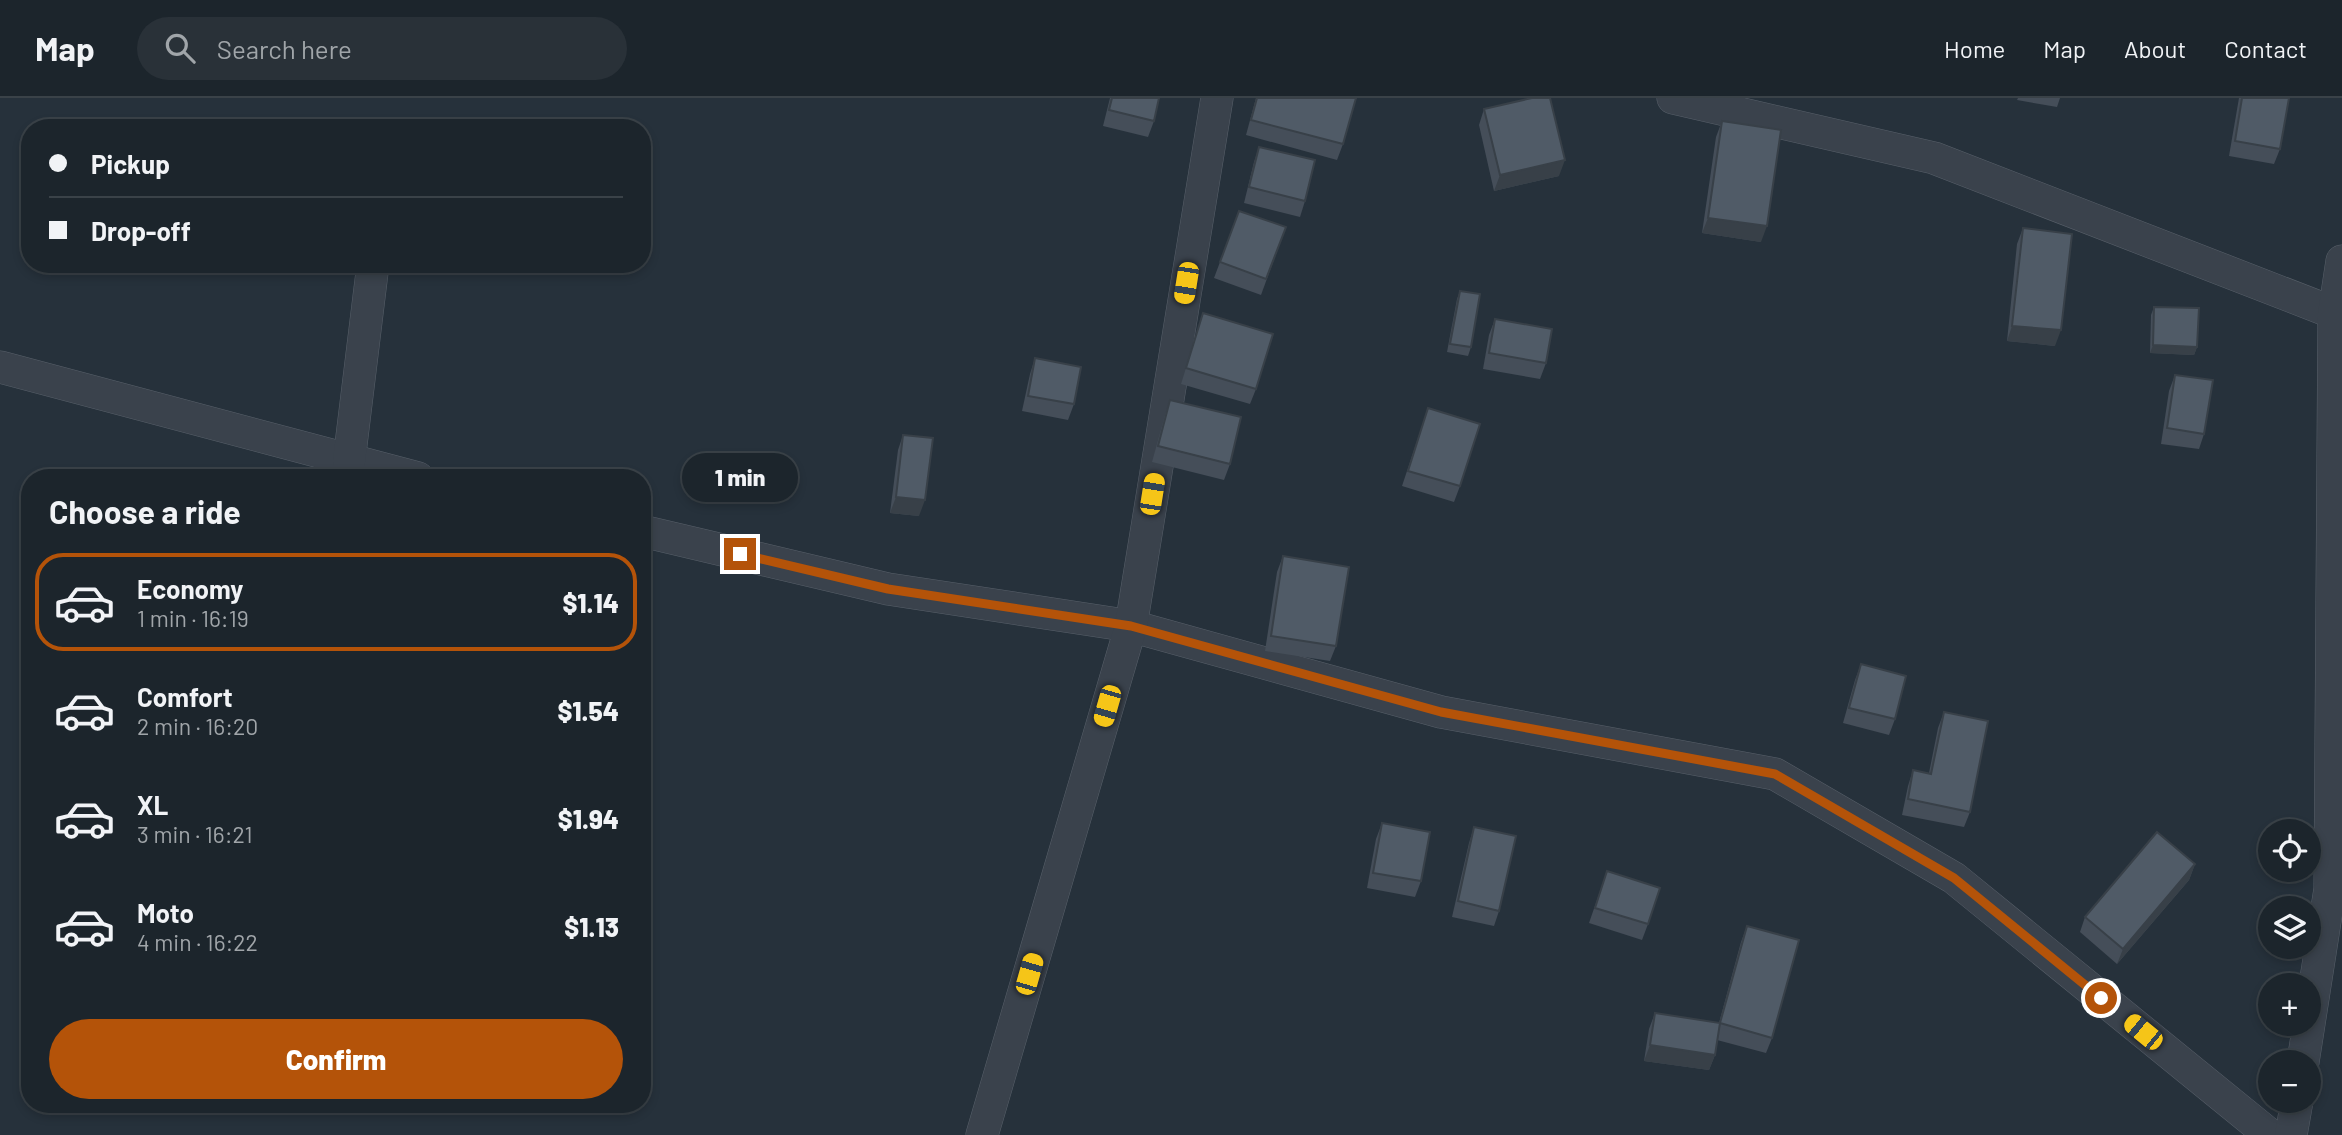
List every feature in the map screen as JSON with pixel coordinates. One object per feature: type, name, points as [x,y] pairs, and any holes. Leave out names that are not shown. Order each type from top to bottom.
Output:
[{"type":"street","points":[[982,1135],[1131,626],[1217,98]]},
{"type":"street","points":[[1673,98],[1934,158],[2338,315]]},
{"type":"street","points":[[2305,1050],[2330,889],[2338,315],[2342,261]]},
{"type":"street","points":[[349,461],[372,273]]},
{"type":"street","points":[[0,367],[381,469]]},
{"type":"street","points":[[651,533],[888,589],[1131,626],[1441,712],[1775,774],[1954,878],[2270,1135]]},
{"type":"street","points":[[2291,1135],[2295,1113]]},
{"type":"building","points":[[1112,98],[1159,98],[1154,121],[1109,110]]},
{"type":"building","points":[[1257,98],[1356,98],[1343,144],[1251,120]]},
{"type":"building","points":[[1532,98],[1550,98],[1565,160],[1500,175],[1484,109]]},
{"type":"building","points":[[2242,98],[2289,98],[2280,149],[2235,141]]},
{"type":"building","points":[[1722,121],[1781,130],[1767,226],[1708,218]]},
{"type":"building","points":[[1259,147],[1315,160],[1305,201],[1249,187]]},
{"type":"building","points":[[1239,211],[1286,227],[1266,279],[1220,262]]},
{"type":"building","points":[[2023,228],[2072,234],[2061,330],[2012,326]]},
{"type":"building","points":[[1460,291],[1480,294],[1471,347],[1450,344]]},
{"type":"building","points":[[2154,307],[2199,308],[2197,347],[2153,345]]},
{"type":"building","points":[[1203,313],[1273,334],[1256,389],[1186,368]]},
{"type":"building","points":[[1495,319],[1552,329],[1546,363],[1489,353]]},
{"type":"building","points":[[1035,358],[1081,367],[1074,404],[1028,396]]},
{"type":"building","points":[[2175,375],[2213,380],[2204,434],[2167,428]]},
{"type":"building","points":[[1170,400],[1241,417],[1230,464],[1158,446]]},
{"type":"building","points":[[1428,408],[1480,424],[1460,486],[1408,471]]},
{"type":"building","points":[[903,435],[933,438],[925,500],[896,497]]},
{"type":"building","points":[[1283,556],[1349,567],[1336,646],[1271,636]]},
{"type":"building","points":[[1861,664],[1906,676],[1895,719],[1849,708]]},
{"type":"building","points":[[1944,712],[1988,721],[1970,812],[1908,799],[1913,770],[1931,774]]},
{"type":"building","points":[[1382,823],[1430,832],[1421,881],[1373,873]]},
{"type":"building","points":[[1474,827],[1516,836],[1499,911],[1458,901]]},
{"type":"building","points":[[2157,832],[2195,864],[2123,949],[2085,917]]},
{"type":"building","points":[[1607,871],[1660,888],[1648,924],[1595,908]]},
{"type":"building","points":[[1747,926],[1799,940],[1772,1038],[1720,1023]]},
{"type":"building","points":[[1655,1013],[1720,1023],[1715,1055],[1650,1045]]},
{"type":"route","points":[[740,554],[888,589],[1131,626],[1441,712],[1775,774],[1954,878],[2101,998]]}]
